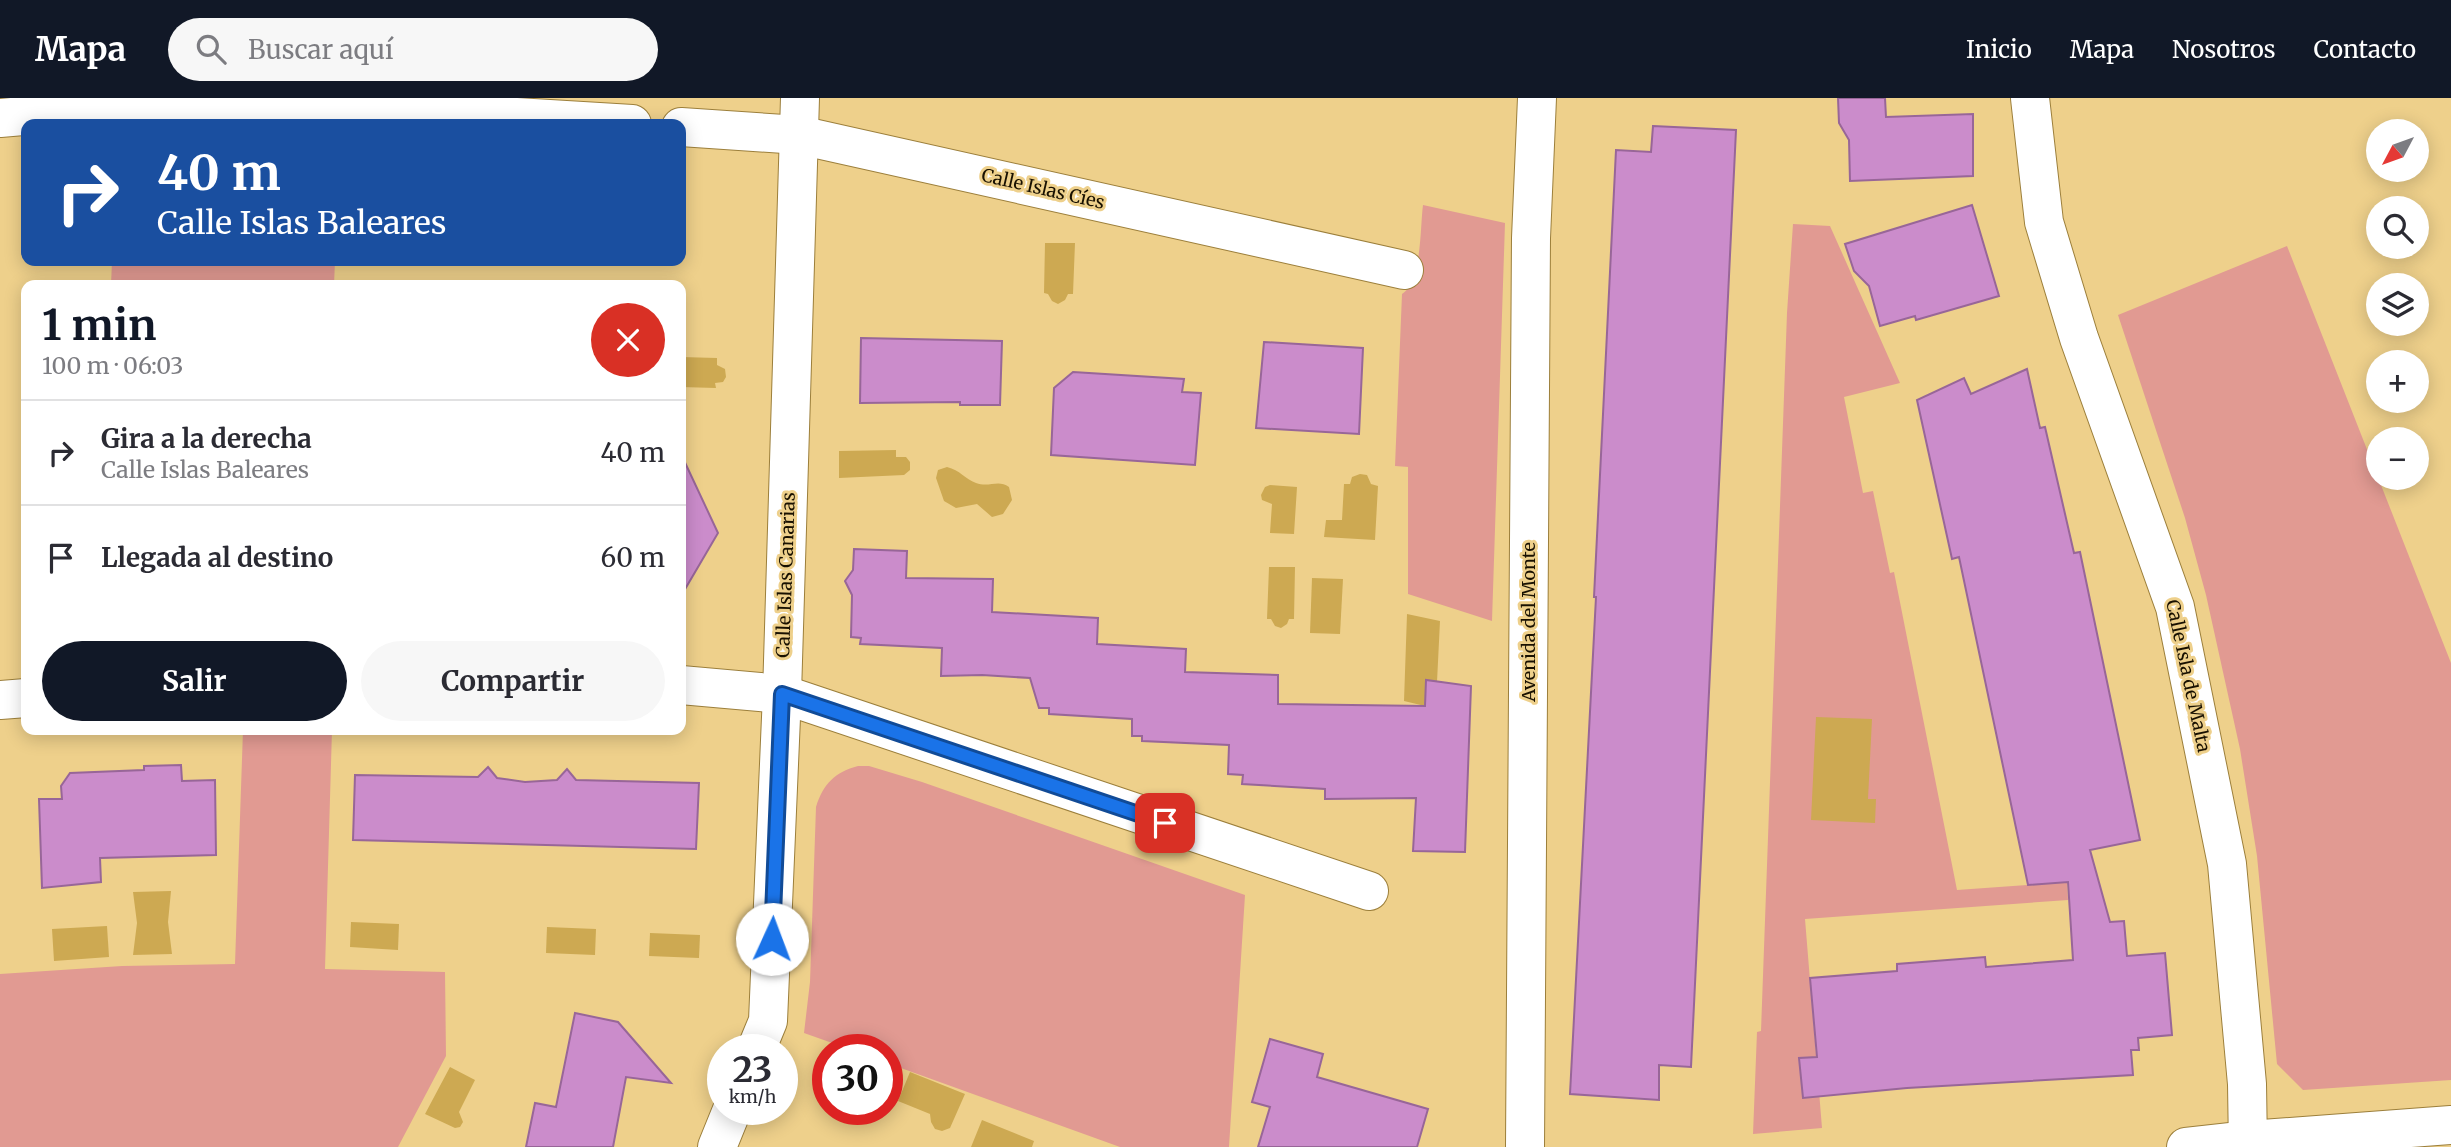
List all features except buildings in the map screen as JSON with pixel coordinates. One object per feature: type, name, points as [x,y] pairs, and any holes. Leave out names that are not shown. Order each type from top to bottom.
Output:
[{"type":"street","name":"Avenida del Monte","points":[[1525,1147],[1531,252],[1537,98]]},
{"type":"street","name":"Calle Isla de Malta","points":[[2030,98],[2044,222],[2079,338],[2175,607],[2227,864],[2246,1084],[2248,1144]]},
{"type":"street","points":[[0,118],[47,114],[385,109],[550,119]]},
{"type":"street","name":"Calle Islas Cíes","points":[[686,127],[800,116],[1404,270]]},
{"type":"street","name":"Calle Islas Canarias","points":[[763,1034],[768,1021],[782,694],[800,116]]},
{"type":"street","points":[[686,685],[782,694],[1368,891]]},
{"type":"street","points":[[0,700],[21,698]]},
{"type":"street","points":[[717,1147],[726,1125]]},
{"type":"street","points":[[2186,1147],[2248,1144],[2451,1125]]},
{"type":"shaded area","points":[[1423,205],[1505,223],[1492,621],[1408,594],[1408,467],[1395,466],[1402,294],[1409,288],[1417,266]]},
{"type":"shaded area","points":[[1793,224],[1830,226],[1900,383],[1844,397],[1863,493],[1873,491],[1890,573],[1894,572],[1957,890],[2067,882],[2068,900],[1805,919],[1822,1128],[1753,1134],[1757,1032],[1761,1031],[1787,313]]},
{"type":"shaded area","points":[[1045,243],[1075,243],[1073,294],[1068,294],[1065,300],[1058,304],[1044,293]]},
{"type":"shaded area","points":[[2287,246],[2366,447],[2366,490],[2383,490],[2451,663],[2451,1080],[2303,1090],[2277,1064],[2257,856],[2240,749],[2206,595],[2185,518],[2118,315]]},
{"type":"shaded area","points":[[112,266],[335,266],[334,280],[111,280]]},
{"type":"shaded area","points":[[686,357],[717,358],[717,365],[725,369],[726,377],[723,382],[715,383],[716,388],[686,387]]},
{"type":"shaded area","points":[[896,450],[896,457],[906,457],[910,462],[910,470],[904,475],[839,478],[839,451]]},
{"type":"shaded area","points":[[947,467],[976,483],[1009,487],[1012,500],[1003,514],[992,517],[977,504],[956,508],[944,501],[936,478],[938,470]]},
{"type":"shaded area","points":[[1367,475],[1371,484],[1378,486],[1375,540],[1324,537],[1326,520],[1342,520],[1344,484],[1350,484],[1352,477]]},
{"type":"shaded area","points":[[1265,487],[1297,487],[1294,534],[1270,533],[1272,504],[1262,500],[1261,495]]},
{"type":"shaded area","points":[[1269,567],[1295,567],[1294,619],[1289,619],[1281,628],[1275,626],[1271,619],[1267,619]]},
{"type":"shaded area","points":[[1312,578],[1343,579],[1340,634],[1310,633]]},
{"type":"shaded area","points":[[1407,614],[1440,621],[1437,682],[1426,680],[1425,706],[1404,701]]},
{"type":"shaded area","points":[[1816,717],[1872,719],[1868,799],[1876,799],[1875,823],[1811,820]]},
{"type":"shaded area","points":[[243,735],[332,735],[325,969],[445,972],[446,1056],[398,1147],[0,1147],[0,974],[122,966],[235,964]]},
{"type":"shaded area","points":[[858,766],[869,766],[922,782],[1245,895],[1229,1147],[1120,1147],[903,1069],[903,1034],[812,1036],[804,1033],[810,982],[816,807],[826,786],[843,772]]},
{"type":"shaded area","points":[[171,891],[168,922],[172,954],[133,955],[137,923],[133,892]]},
{"type":"shaded area","points":[[351,922],[399,924],[398,950],[350,947]]},
{"type":"shaded area","points":[[107,926],[109,957],[54,961],[52,929]]},
{"type":"shaded area","points":[[547,927],[596,929],[595,955],[546,953]]},
{"type":"shaded area","points":[[650,933],[700,935],[699,958],[649,956]]},
{"type":"shaded area","points":[[450,1067],[475,1080],[459,1112],[463,1122],[460,1127],[455,1128],[425,1114]]},
{"type":"shaded area","points":[[910,1072],[965,1094],[950,1128],[942,1131],[935,1129],[930,1114],[903,1103],[903,1089]]},
{"type":"shaded area","points":[[982,1120],[1034,1141],[1032,1147],[971,1147]]},
{"type":"route","points":[[772,939],[782,694],[1165,823]]}]
